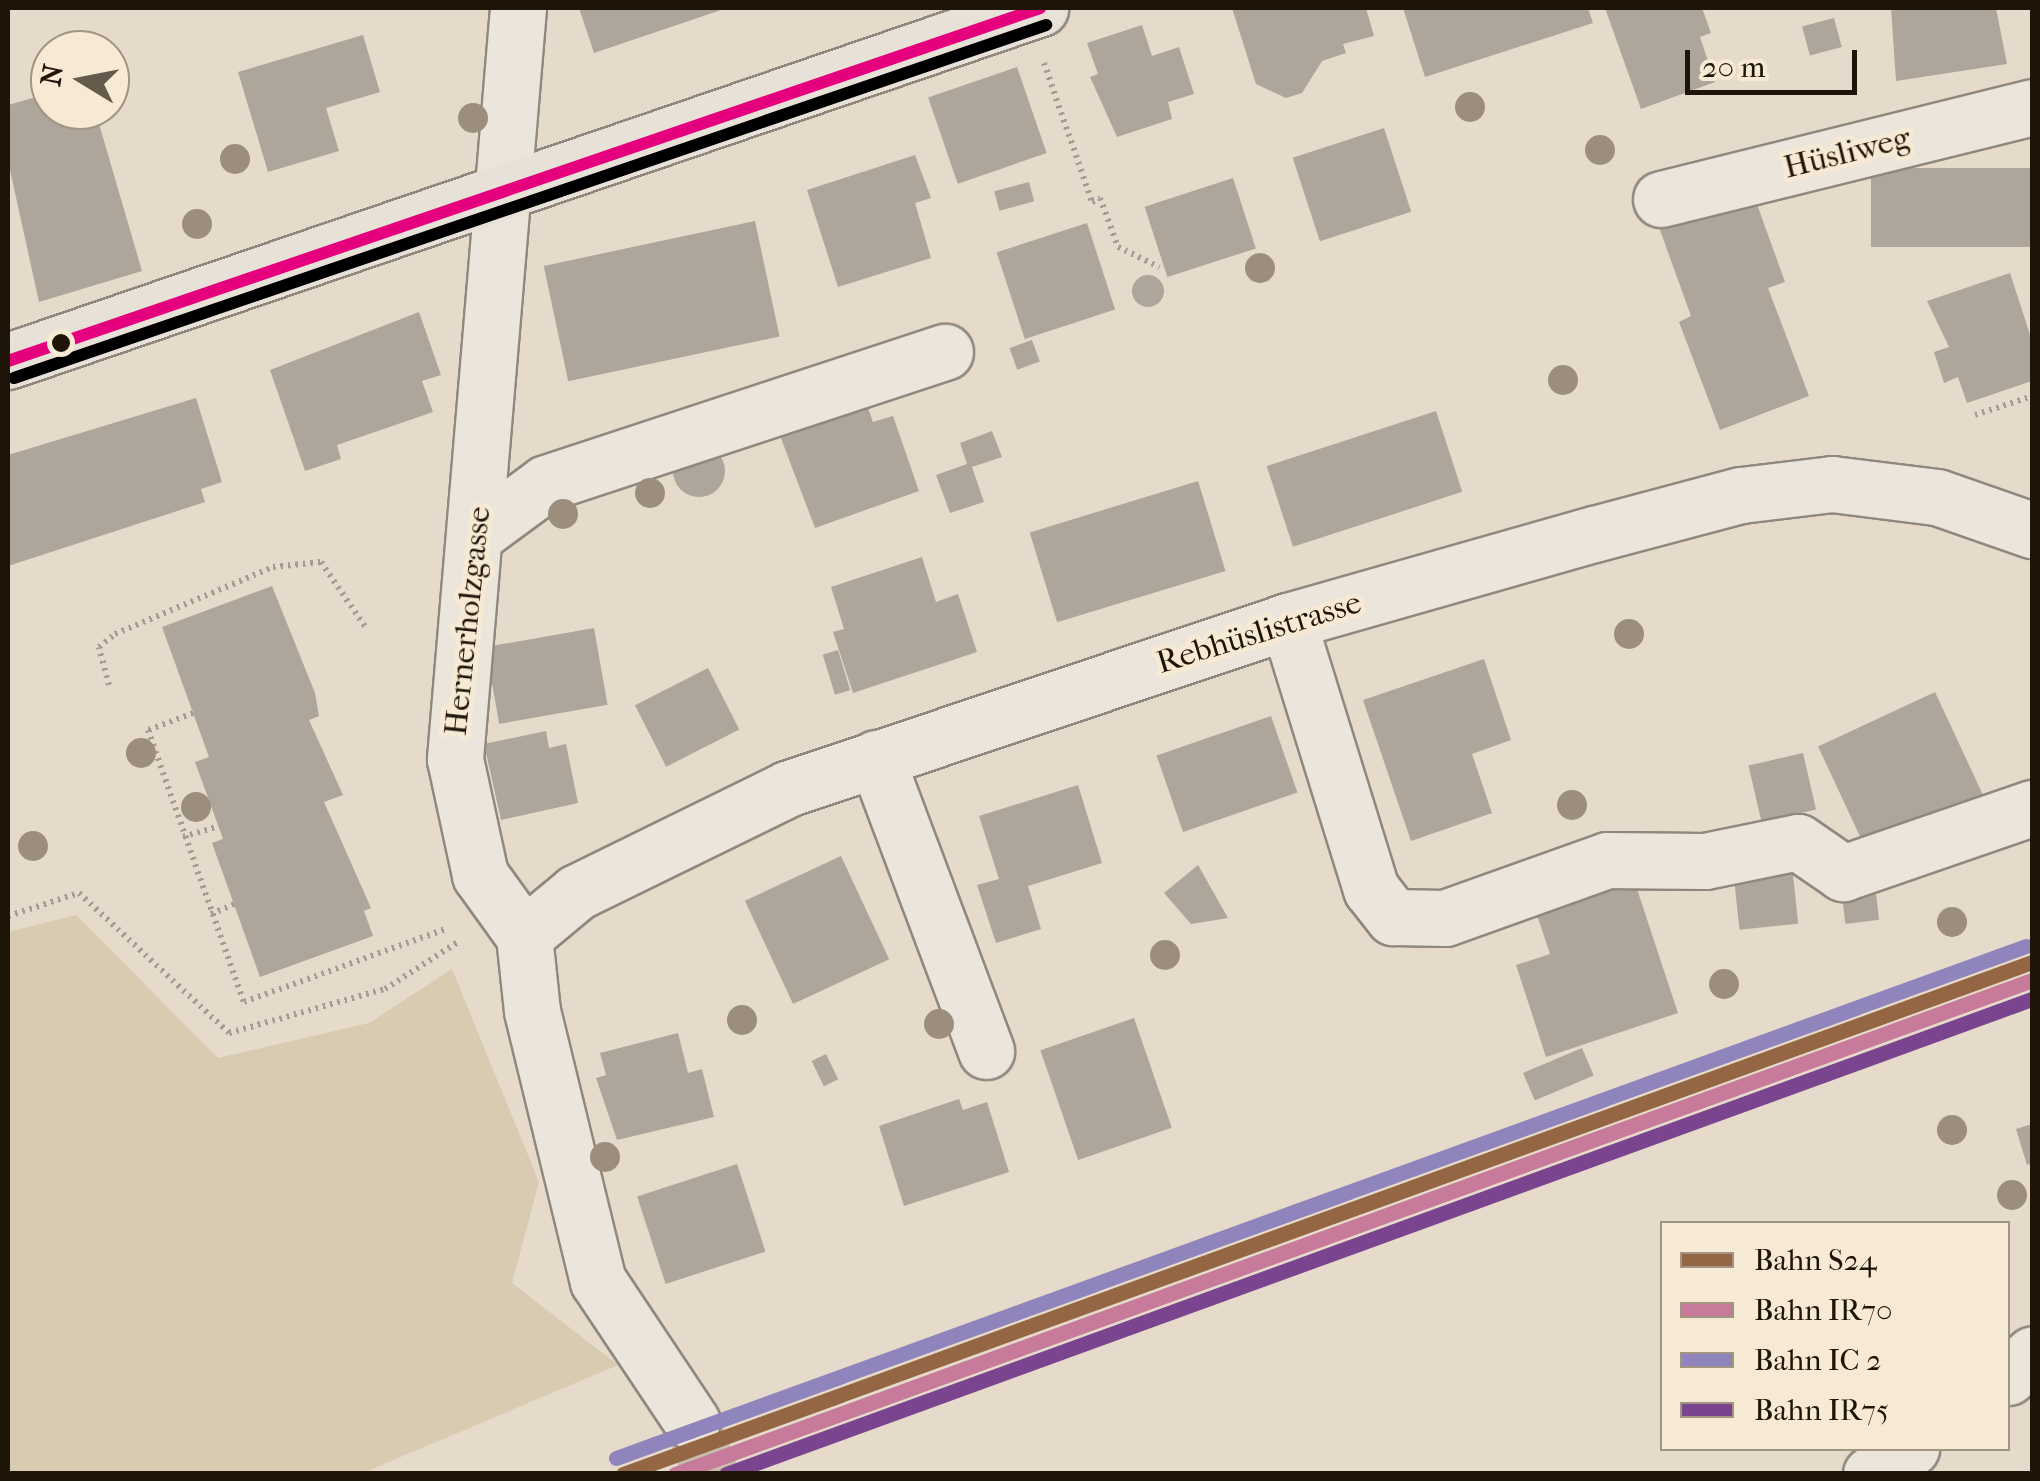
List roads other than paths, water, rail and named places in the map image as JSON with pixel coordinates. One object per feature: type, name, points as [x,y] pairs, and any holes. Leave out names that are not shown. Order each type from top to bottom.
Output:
[{"type":"main road","points":[[8,361],[502,193],[1042,33]]},
{"type":"street","name":"Hernerholzgasse","points":[[518,8],[478,533],[454,759],[480,875],[524,936],[532,1011],[598,1282],[692,1422]]},
{"type":"street","name":"Hüsliweg","points":[[1661,199],[2032,107]]},
{"type":"street","points":[[478,533],[546,483],[945,352]]},
{"type":"street","name":"Rebhüslistrasse","points":[[524,936],[577,892],[681,837],[876,758],[1288,621],[1741,495],[1867,488],[1937,497],[2032,530]]},
{"type":"street","points":[[1288,621],[1368,856],[1370,889],[1393,917],[1445,918],[1607,860],[1704,861],[1798,842],[1843,873],[2032,808]]},
{"type":"street","points":[[876,758],[986,1052]]},
{"type":"street","points":[[2010,1375],[2032,1356]]},
{"type":"street","points":[[1871,1474],[1906,1451]]},
{"type":"tunnel","points":[[692,1422],[711,1474]]},
{"type":"railway","points":[[1881,1017],[2032,966]]},
{"type":"rail line","name":"S24","points":[[623,1474],[2032,962]]},
{"type":"rail line","name":"IR70","points":[[675,1474],[2032,980]]},
{"type":"rail line","name":"IR75","points":[[726,1474],[2032,999]]}]
